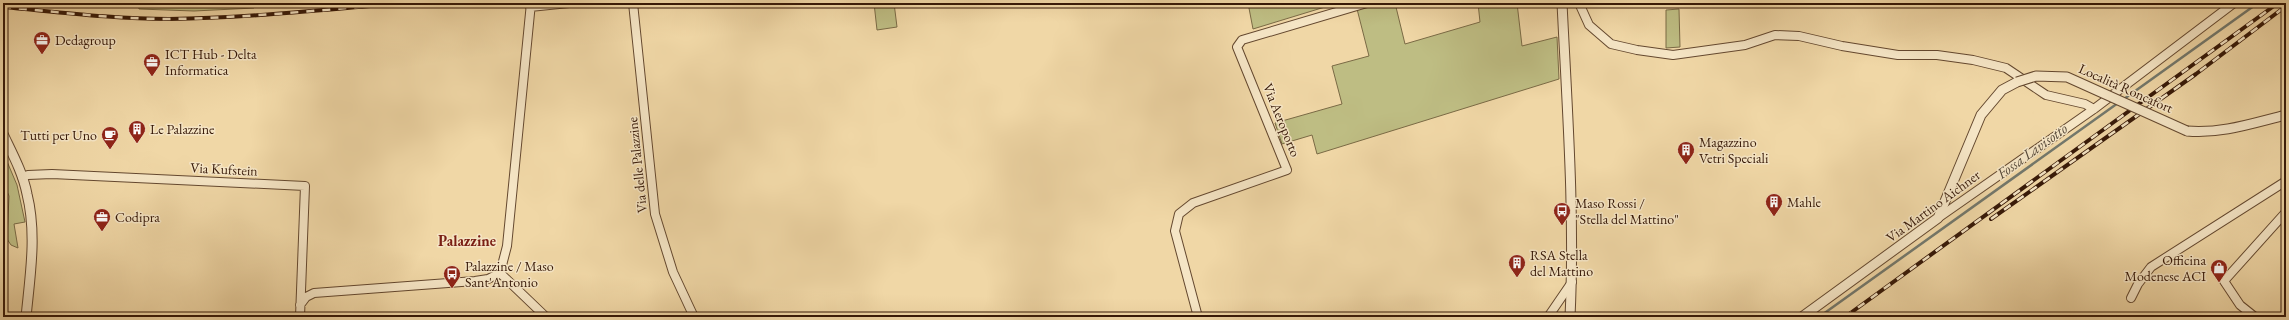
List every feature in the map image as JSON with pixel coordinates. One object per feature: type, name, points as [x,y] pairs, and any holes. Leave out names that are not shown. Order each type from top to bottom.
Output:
[{"type":"street","points":[[300,317],[300,305],[306,297],[314,293],[475,281],[488,279],[500,273],[507,246],[530,5],[569,3]]},
{"type":"street","name":"Via delle Palazzine","points":[[633,3],[655,214],[673,272],[694,317]]},
{"type":"street","name":"Via Aeroporto","points":[[1198,317],[1175,231],[1179,214],[1193,203],[1287,170],[1237,47],[1242,40],[1367,3]]},
{"type":"street","points":[[1562,3],[1572,282],[1570,317]]},
{"type":"street","points":[[1579,3],[1589,25],[1611,44],[1637,50],[1673,55],[1745,45],[1775,35],[1799,36],[1842,46],[1898,55],[1937,55],[1973,60],[2006,68],[2046,95],[2086,104],[2094,109]]},
{"type":"street","name":"Via Martino Aichner","points":[[1802,317],[1938,218],[2094,109],[2234,3]]},
{"type":"street","name":"Località Roncafort","points":[[1938,218],[1981,115],[2002,90],[2017,82],[2036,76],[2067,77],[2187,131],[2209,132],[2231,129],[2286,115]]},
{"type":"street","points":[[3,134],[22,177],[27,193],[32,221],[32,254],[26,317]]},
{"type":"street","name":"Via Kufstein","points":[[22,177],[28,175],[52,174],[305,186],[300,305]]},
{"type":"street","points":[[2131,298],[2151,267],[2286,181]]},
{"type":"street","points":[[2255,317],[2240,305],[2224,281],[2286,212]]},
{"type":"street","points":[[500,273],[546,317]]},
{"type":"street","points":[[1548,317],[1572,282]]},
{"type":"shaded area","points":[[138,3],[250,3],[254,8],[194,11],[139,9]]},
{"type":"shaded area","points":[[874,3],[894,3],[897,27],[877,30]]},
{"type":"shaded area","points":[[1248,3],[1338,3],[1253,29]]},
{"type":"shaded area","points":[[1378,3],[1395,3],[1405,44],[1480,22],[1478,3],[1517,3],[1522,46],[1557,37],[1559,79],[1317,154],[1312,135],[1282,144],[1275,123],[1342,104],[1332,66],[1369,56],[1357,9]]},
{"type":"shaded area","points":[[1679,9],[1680,47],[1666,48],[1666,10]]},
{"type":"shaded area","points":[[3,152],[17,185],[25,222],[14,224],[18,248],[11,245],[7,239],[9,196],[3,182]]},
{"type":"waterway","name":"Fossa Lavisotto","points":[[2124,99],[2258,3]]},
{"type":"waterway","name":"Fossa Lavisotto","points":[[1819,317],[2118,103]]},
{"type":"railway","points":[[3,7],[107,17],[169,19],[259,15],[408,3]]},
{"type":"railway","points":[[1845,317],[2278,3]]},
{"type":"railway","points":[[1991,219],[2196,74],[2286,6]]},
{"type":"place","name":"Dedagroup","points":[[42,55]]},
{"type":"place","name":"ICT Hub - Delta Informatica","points":[[152,77]]},
{"type":"place","name":"Le Palazzine","points":[[137,144]]},
{"type":"place","name":"Tutti per Uno","points":[[110,150]]},
{"type":"place","name":"Magazzino Vetri Speciali","points":[[1686,165]]},
{"type":"place","name":"Mahle","points":[[1774,217]]},
{"type":"place","name":"Maso Rossi / \"Stella del Mattino\"","points":[[1562,226]]},
{"type":"place","name":"Codipra","points":[[102,232]]},
{"type":"place","name":"RSA Stella del Mattino","points":[[1517,278]]},
{"type":"place","name":"Officina Modenese ACI","points":[[2219,283]]},
{"type":"place","name":"Palazzine / Maso Sant'Antonio","points":[[452,289]]},
{"type":"district","name":"Palazzine","points":[[467,241]]}]
